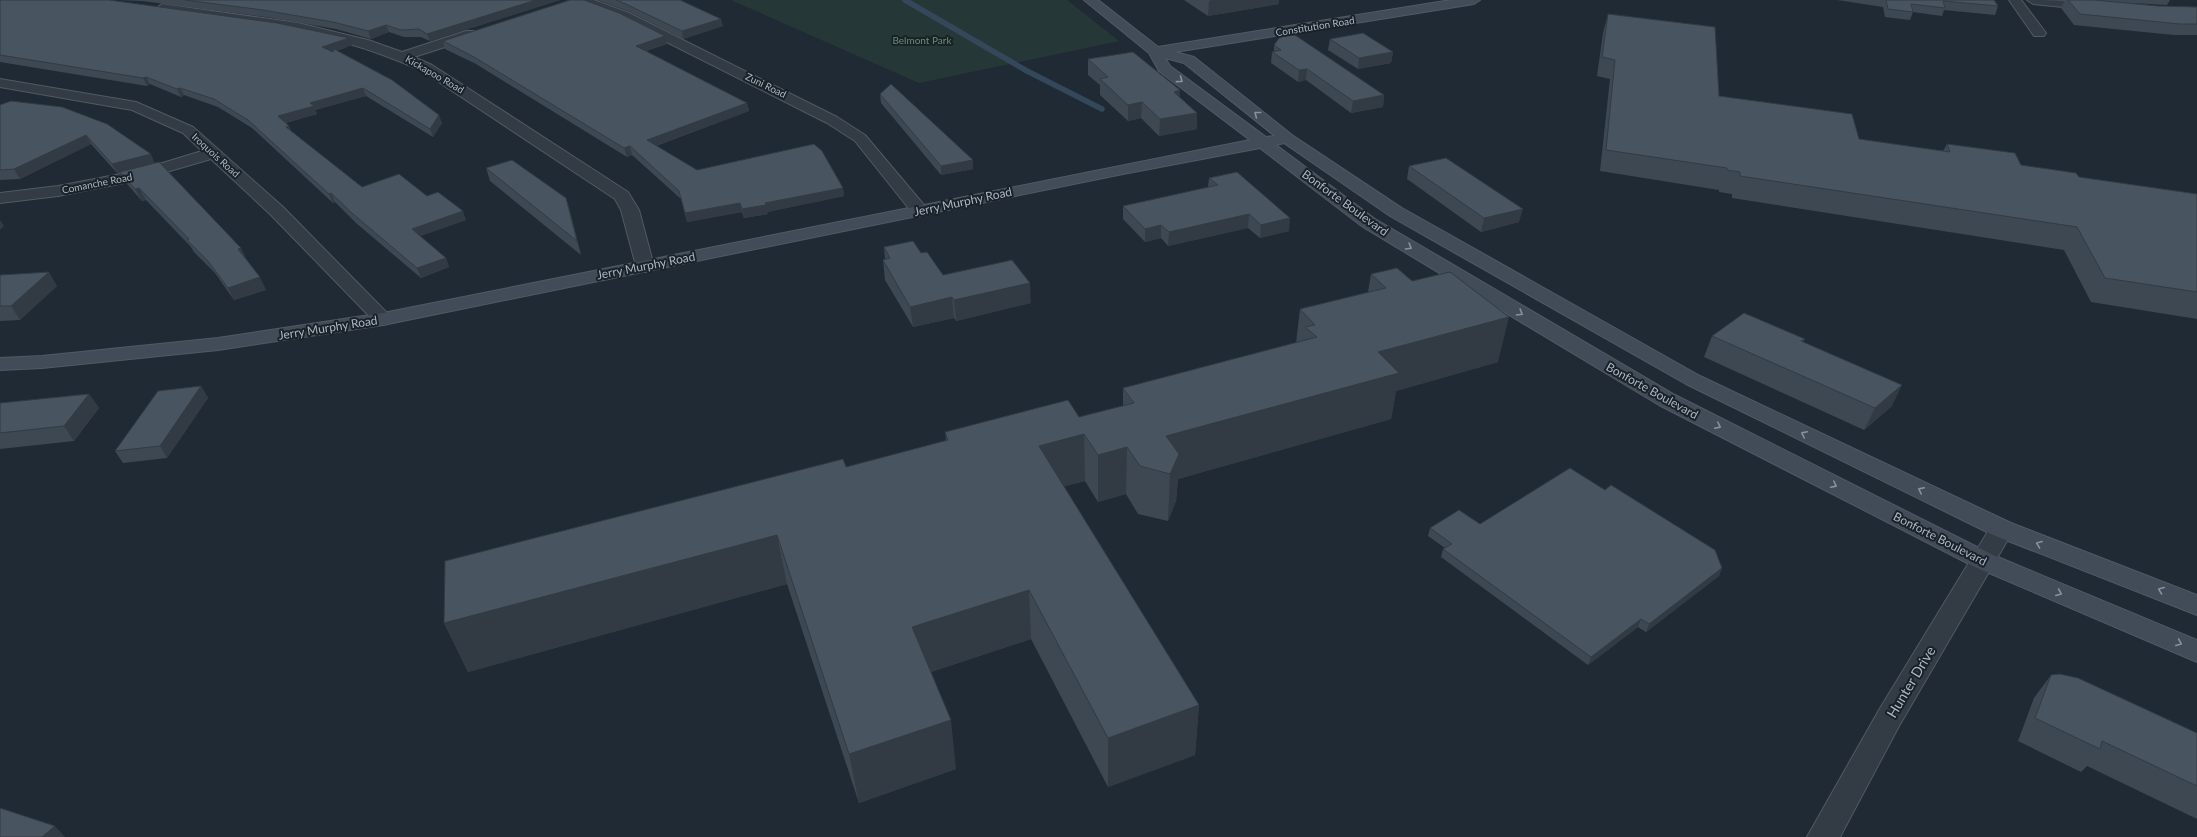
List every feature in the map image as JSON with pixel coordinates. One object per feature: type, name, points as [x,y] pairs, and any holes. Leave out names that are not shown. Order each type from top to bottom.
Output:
[{"type":"main road","name":"Bonforte Boulevard","points":[[1090,0],[1155,51],[1189,60],[1287,138],[1396,212],[1693,380],[2002,529],[2197,605]]},
{"type":"main road","name":"Constitution Road","points":[[1155,51],[1474,0]]},
{"type":"main road","name":"Bonforte Boulevard","points":[[1155,51],[1164,68],[1369,223],[1599,362],[1667,400],[1984,561],[2197,651]]},
{"type":"main road","name":"Jerry Murphy Road","points":[[0,364],[42,362],[218,344],[383,319],[1287,138]]},
{"type":"street","points":[[2015,0],[2039,33]]},
{"type":"street","points":[[2033,0],[2108,7]]},
{"type":"street","name":"Zuni Road","points":[[577,1],[639,23],[832,120],[860,138],[920,211]]},
{"type":"street","name":"Kickapoo Road","points":[[146,6],[309,28],[343,36],[403,56],[450,82],[622,196],[630,210],[646,266]]},
{"type":"street","points":[[403,56],[487,29]]},
{"type":"street","name":"Iroquois Road","points":[[0,83],[136,106],[188,130],[277,211],[383,319]]},
{"type":"street","name":"Comanche Road","points":[[0,198],[58,191],[139,175],[214,153]]},
{"type":"street","name":"Hunter Drive","points":[[1824,837],[1889,718],[2002,529]]},
{"type":"green space","name":"Belmont Park","points":[[731,0],[1067,0],[1119,41],[919,83]]},
{"type":"building","points":[[0,0],[109,0],[277,23],[349,38],[322,47],[333,52],[334,49],[392,80],[439,115],[430,129],[363,88],[310,103],[314,106],[278,116],[289,126],[286,127],[362,187],[399,174],[427,196],[438,192],[463,211],[412,229],[446,258],[417,268],[353,214],[331,193],[329,194],[248,120],[214,99],[180,88],[177,89],[146,77],[143,78],[0,55]]},
{"type":"building","points":[[185,0],[536,0],[427,34],[419,29],[401,30],[386,25],[368,31],[333,22],[263,10]]},
{"type":"building","points":[[570,0],[584,0],[619,13],[665,36],[636,46],[747,103],[647,140],[697,170],[814,144],[822,151],[843,188],[742,209],[740,203],[685,213],[679,191],[630,146],[624,148],[474,57],[443,41]]},
{"type":"building","points":[[616,0],[680,0],[721,19],[682,31]]},
{"type":"building","points":[[1886,0],[1994,0],[1998,6],[1943,1],[1945,8],[1911,4],[1913,12],[1888,9]]},
{"type":"building","points":[[2068,0],[2094,0],[2158,6],[2197,7],[2197,24],[2180,24],[2080,14]]},
{"type":"building","points":[[1608,14],[1715,27],[1719,96],[1852,114],[1859,139],[1950,152],[1947,144],[2015,153],[2021,165],[2076,173],[2079,177],[2197,194],[2197,292],[2105,278],[2077,227],[1740,176],[1740,172],[1727,170],[1727,168],[1606,150],[1615,60],[1602,57]]},
{"type":"building","points":[[1286,29],[1384,95],[1353,101],[1307,69],[1299,70],[1272,52],[1281,50],[1274,45]]},
{"type":"building","points":[[1363,33],[1393,52],[1359,58],[1330,39]]},
{"type":"building","points":[[1133,52],[1180,90],[1174,92],[1197,113],[1160,119],[1142,102],[1128,105],[1100,79],[1108,77],[1088,59]]},
{"type":"building","points":[[891,84],[973,160],[941,166],[880,94]]},
{"type":"building","points":[[11,101],[62,107],[107,124],[151,154],[112,164],[86,135],[14,169],[0,170],[0,105]]},
{"type":"building","points":[[1446,158],[1523,209],[1484,218],[1409,166]]},
{"type":"building","points":[[512,160],[566,198],[577,241],[486,168]]},
{"type":"building","points":[[159,162],[241,248],[238,249],[260,277],[228,288],[208,261],[187,240],[189,239],[139,188],[135,189],[120,172]]},
{"type":"building","points":[[1237,172],[1290,218],[1261,225],[1249,214],[1169,232],[1161,225],[1145,229],[1123,206],[1218,185],[1209,178]]},
{"type":"building","points":[[913,241],[921,253],[927,252],[943,275],[1012,260],[1030,283],[954,300],[952,297],[910,307],[883,260],[890,258],[884,247]]},
{"type":"building","points":[[1397,268],[1412,281],[1450,272],[1509,317],[1378,352],[1399,373],[1166,436],[1179,454],[1170,474],[1140,466],[1127,447],[1098,455],[1084,434],[1039,446],[1199,705],[1108,738],[1029,590],[912,627],[951,720],[849,754],[777,535],[444,623],[445,561],[843,459],[846,467],[948,440],[945,432],[1068,400],[1079,417],[1134,403],[1123,388],[1317,337],[1305,327],[1315,325],[1300,309],[1386,288],[1371,274]]},
{"type":"building","points":[[49,272],[11,306],[0,306],[0,275]]},
{"type":"building","points":[[1744,313],[1805,339],[1801,341],[1902,385],[1875,408],[1712,336]]},
{"type":"building","points":[[201,386],[160,446],[115,451],[158,391]]},
{"type":"building","points":[[89,394],[64,426],[0,433],[0,403]]},
{"type":"building","points":[[1570,468],[1605,490],[1611,485],[1715,550],[1722,568],[1649,624],[1641,619],[1591,657],[1443,549],[1452,544],[1430,528],[1459,510],[1480,524]]},
{"type":"building","points":[[2060,674],[2078,678],[2197,733],[2197,786],[2102,741],[2100,749],[2035,718],[2051,675]]},
{"type":"building","points":[[0,808],[55,826],[42,837],[0,837]]},
{"type":"waterway","points":[[905,0],[1027,71],[1102,109]]}]
